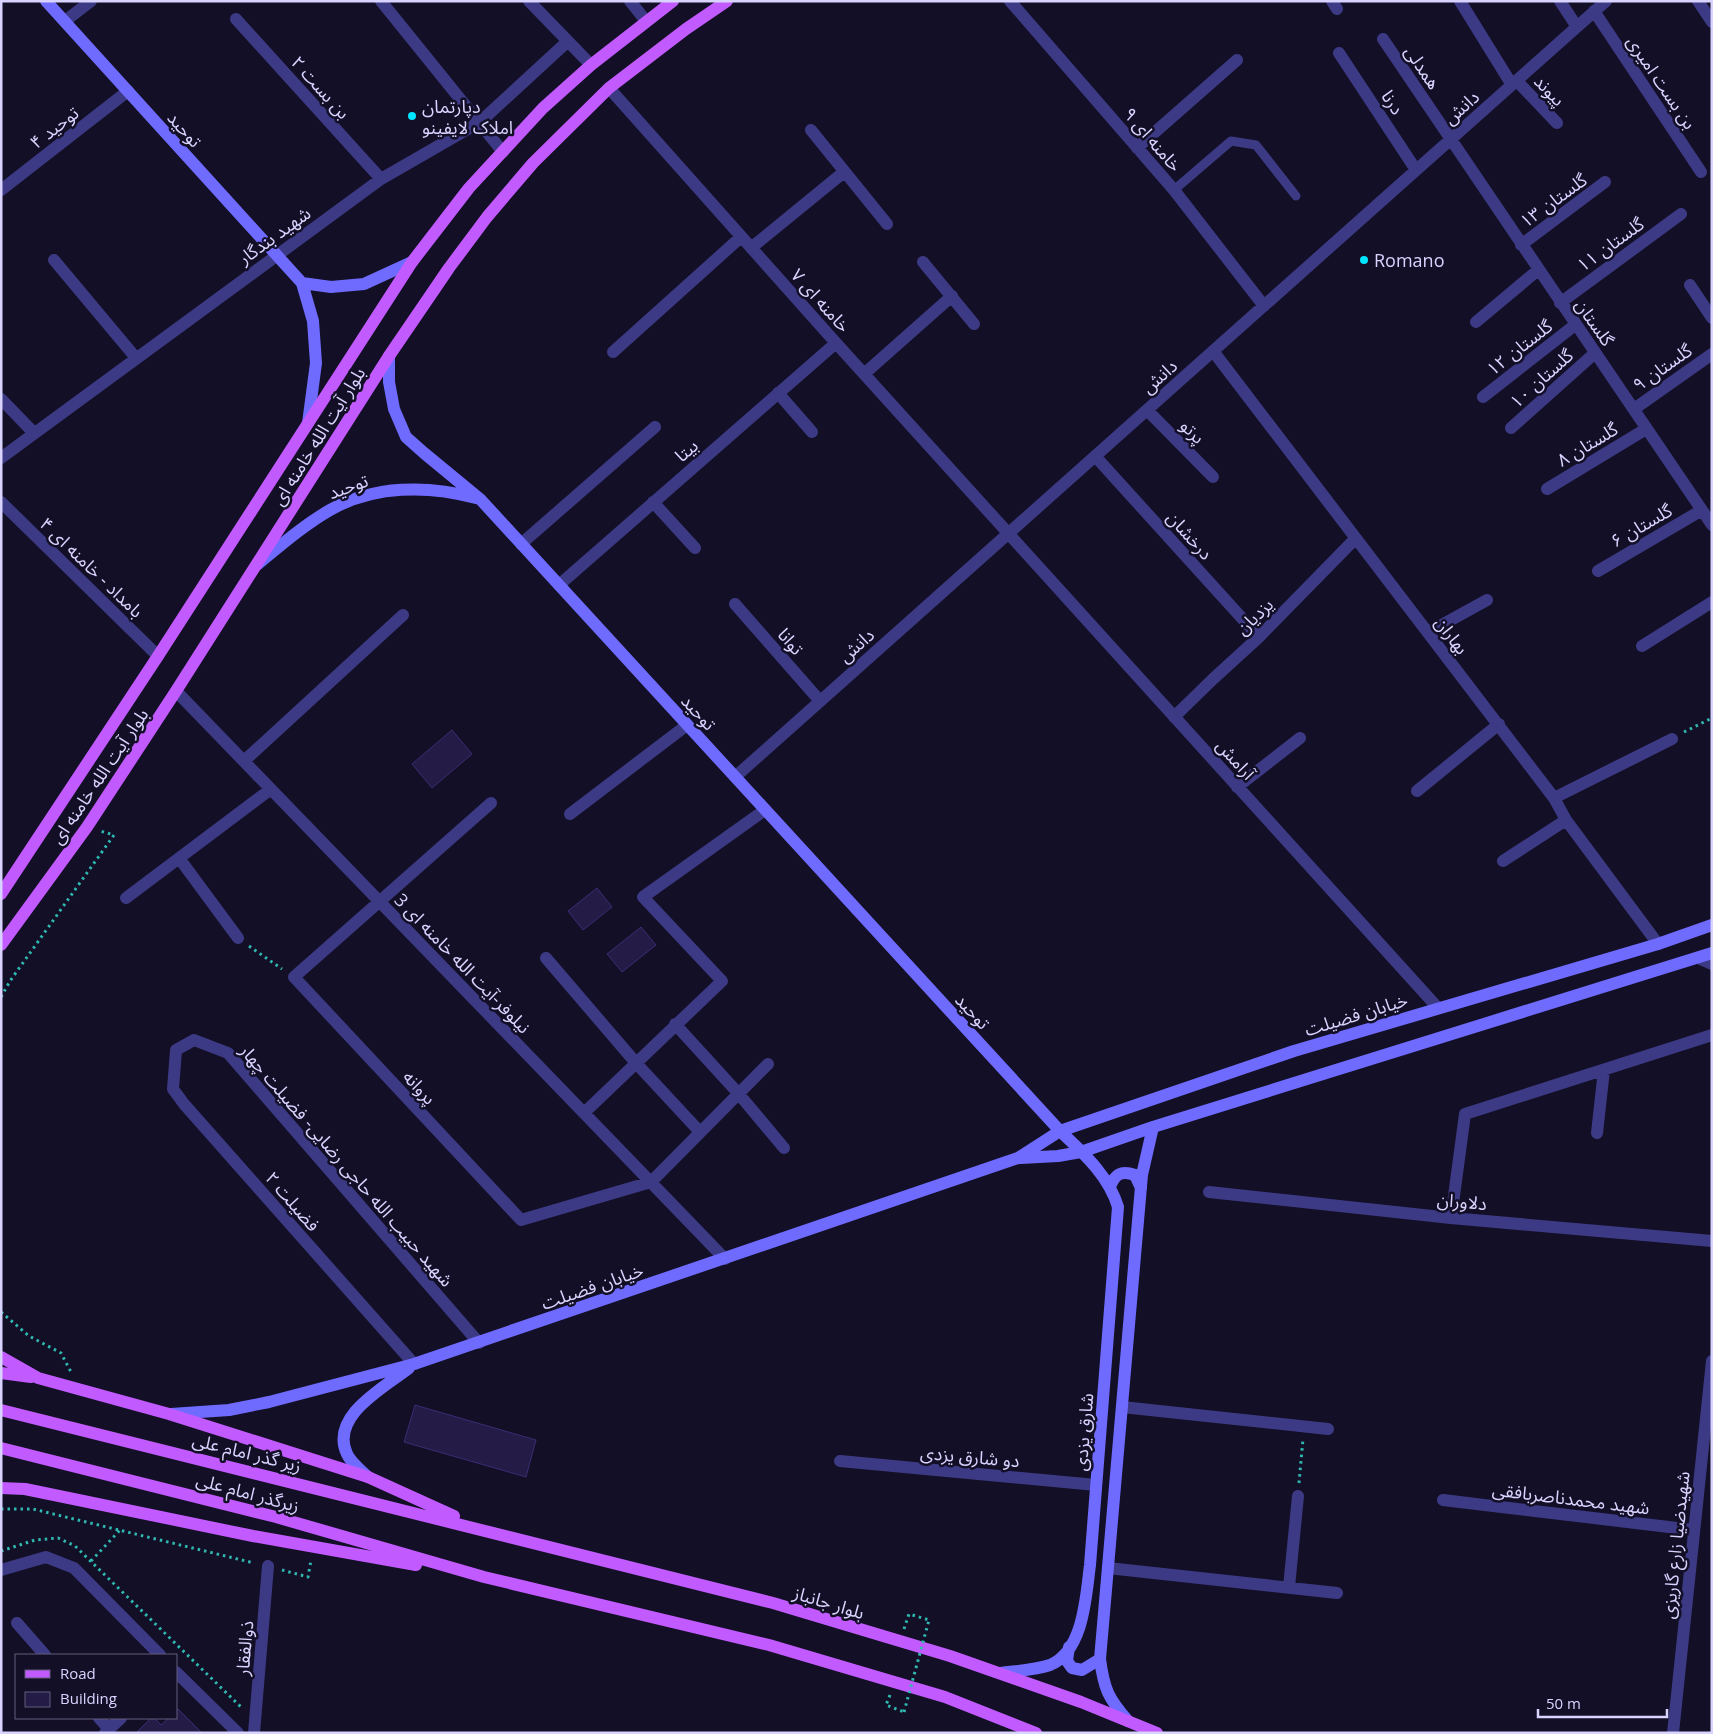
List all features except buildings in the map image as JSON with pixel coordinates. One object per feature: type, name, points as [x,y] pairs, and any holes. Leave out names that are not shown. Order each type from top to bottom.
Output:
[{"type":"main road","name":"بلوار آیت الله خامنه ای","points":[[1,894],[158,656],[412,262],[470,188],[543,108],[591,65],[673,1]]},
{"type":"main road","name":"بلوار آیت الله خامنه ای","points":[[1,944],[87,827],[176,691],[389,356],[449,268],[487,217],[533,163],[610,88],[686,29],[727,1]]},
{"type":"main road","points":[[1,1357],[38,1378]]},
{"type":"main road","points":[[1,1373],[38,1378],[169,1414],[368,1477],[483,1530]]},
{"type":"main road","name":"زیر گذر امام علی","points":[[1,1410],[483,1530]]},
{"type":"main road","name":"زیرگذر امام علی","points":[[1,1448],[276,1517],[484,1578]]},
{"type":"main road","points":[[1,1484],[313,1547],[484,1578],[769,1645],[945,1697],[1036,1733]]},
{"type":"main road","points":[[1,1488],[25,1489]]},
{"type":"main road","name":"بلوار جانباز","points":[[483,1530],[773,1603],[950,1656],[1082,1702],[1157,1733]]},
{"type":"street","name":"توحید","points":[[46,1],[302,283]]},
{"type":"street","points":[[65,21],[90,1]]},
{"type":"street","points":[[381,1],[503,152]]},
{"type":"street","points":[[529,1],[591,65]]},
{"type":"street","points":[[630,1],[646,21]]},
{"type":"street","name":"خامنه ای ۹","points":[[1010,1],[1174,190],[1264,306]]},
{"type":"street","name":"پیوند","points":[[1460,1],[1514,83],[1557,123]]},
{"type":"street","points":[[1560,1],[1577,27]]},
{"type":"street","name":"دانش","points":[[735,777],[1606,1]]},
{"type":"street","points":[[1698,1],[1712,22]]},
{"type":"street","name":"بن بست امیری","points":[[1594,12],[1701,172]]},
{"type":"street","name":"بن بست ۲","points":[[236,19],[381,179]]},
{"type":"street","name":"همدلی","points":[[1383,39],[1450,140]]},
{"type":"street","name":"شهید بندگار","points":[[1,458],[381,179],[480,122],[567,42]]},
{"type":"street","name":"درنا","points":[[1339,53],[1416,170]]},
{"type":"street","points":[[1137,148],[1237,60]]},
{"type":"street","name":"خامنه ای ۷","points":[[610,88],[836,343],[1009,533]]},
{"type":"street","name":"توحید ۴","points":[[1,190],[128,91]]},
{"type":"street","points":[[811,130],[887,224]]},
{"type":"street","name":"گلستان","points":[[1450,140],[1712,524]]},
{"type":"street","points":[[751,248],[844,172]]},
{"type":"street","name":"گلستان ۱۳","points":[[1521,245],[1605,182]]},
{"type":"street","name":"گلستان ۱۱","points":[[1560,303],[1681,214]]},
{"type":"street","points":[[613,352],[741,237]]},
{"type":"street","points":[[54,260],[136,358]]},
{"type":"street","points":[[308,423],[316,363],[313,321],[302,283],[331,287],[364,284],[412,262]]},
{"type":"street","points":[[923,262],[974,324]]},
{"type":"street","points":[[1476,322],[1538,270]]},
{"type":"street","points":[[1690,285],[1712,318]]},
{"type":"street","points":[[864,374],[952,296]]},
{"type":"street","name":"گلستان ۱۲","points":[[1483,398],[1575,325]]},
{"type":"street","name":"بیتا","points":[[559,585],[836,343]]},
{"type":"street","name":"بهاران","points":[[1213,351],[1499,724],[1554,798],[1566,820],[1658,944]]},
{"type":"street","name":"گلستان ۱۰","points":[[1511,428],[1595,353]]},
{"type":"street","name":"گلستان ۹","points":[[1634,409],[1712,354]]},
{"type":"street","points":[[389,356],[389,382],[394,409],[406,437],[481,500]]},
{"type":"street","points":[[778,393],[812,432]]},
{"type":"street","points":[[1,399],[34,434]]},
{"type":"street","name":"پرتو","points":[[1147,410],[1213,477]]},
{"type":"street","points":[[521,544],[655,427]]},
{"type":"street","name":"گلستان ۸","points":[[1547,490],[1646,429]]},
{"type":"street","name":"درخشان","points":[[1095,456],[1259,637]]},
{"type":"street","name":"توحید","points":[[256,565],[306,525],[330,510],[360,496],[428,488],[453,492],[481,500],[1081,1152]]},
{"type":"street","name":"بامداد - خامنه ای ۴","points":[[1,502],[158,656]]},
{"type":"street","points":[[653,502],[695,548]]},
{"type":"street","name":"گلستان ۶","points":[[1598,571],[1702,510]]},
{"type":"street","name":"آرامش","points":[[1009,533],[1438,1008]]},
{"type":"street","name":"یزدیان","points":[[1174,717],[1259,637],[1355,538]]},
{"type":"street","points":[[1429,632],[1487,600]]},
{"type":"street","points":[[1642,646],[1712,602]]},
{"type":"street","name":"توانا","points":[[735,604],[820,701]]},
{"type":"street","points":[[244,761],[403,616]]},
{"type":"street","name":"نیلوفر-آیت الله خامنه ای 3","points":[[176,691],[725,1259]]},
{"type":"street","points":[[1417,791],[1499,724]]},
{"type":"street","points":[[570,814],[687,725]]},
{"type":"street","points":[[1238,787],[1300,738]]},
{"type":"street","points":[[1554,798],[1672,739]]},
{"type":"street","points":[[126,898],[271,790]]},
{"type":"street","points":[[294,977],[491,803]]},
{"type":"street","points":[[584,1113],[722,981],[643,897],[765,810]]},
{"type":"street","points":[[1503,861],[1566,820]]},
{"type":"street","points":[[179,858],[238,938]]},
{"type":"street","name":"خیابان فضیلت","points":[[169,1414],[229,1410],[269,1402],[414,1364],[1018,1158],[1060,1131],[1294,1051],[1658,944],[1712,925]]},
{"type":"street","name":"خیابان فضیلت","points":[[1018,1158],[1058,1156],[1081,1152],[1153,1127],[1712,953]]},
{"type":"street","points":[[546,958],[636,1063],[700,1132]]},
{"type":"street","points":[[1698,958],[1712,964]]},
{"type":"street","name":"پروانه","points":[[294,977],[521,1220],[651,1182]]},
{"type":"street","points":[[676,1024],[784,1148]]},
{"type":"street","points":[[1452,1218],[1465,1114],[1712,1035]]},
{"type":"street","name":"شهید حبیب الله حاجی رضایی- فضیلت چهار","points":[[176,1050],[194,1040],[228,1053],[478,1343]]},
{"type":"street","name":"فضیلت ۲","points":[[176,1050],[173,1088],[184,1104],[414,1364]]},
{"type":"street","points":[[651,1182],[768,1064]]},
{"type":"street","points":[[1597,1133],[1604,1070]]},
{"type":"street","points":[[1128,1721],[1112,1703],[1104,1684],[1100,1659],[1140,1188],[1153,1127]]},
{"type":"street","name":"شارق یزدی","points":[[1000,1673],[1050,1665],[1069,1648],[1075,1638],[1083,1615],[1090,1565],[1118,1207],[1115,1196],[1106,1180],[1081,1152]]},
{"type":"street","points":[[1110,1188],[1113,1180],[1118,1175],[1126,1172],[1135,1175],[1140,1188]]},
{"type":"street","name":"دلاوران","points":[[1209,1192],[1452,1218],[1712,1241]]},
{"type":"street","points":[[368,1477],[348,1456],[344,1443],[346,1427],[358,1406],[414,1364]]},
{"type":"street","name":"شهیدضیا زارع گاریزی","points":[[1673,1733],[1712,1364]]},
{"type":"street","points":[[1103,1405],[1328,1429]]},
{"type":"street","name":"دو شارق یزدی","points":[[840,1461],[1096,1485]]},
{"type":"street","points":[[1289,1587],[1298,1496]]},
{"type":"street","name":"شهید محمدناصربافقی","points":[[1444,1500],[1694,1530]]},
{"type":"street","points":[[1,1570],[46,1557],[74,1568],[159,1654]]},
{"type":"street","name":"ذوالفقار","points":[[254,1733],[268,1566]]},
{"type":"street","points":[[1108,1568],[1337,1593]]},
{"type":"street","points":[[17,1623],[44,1654]]},
{"type":"street","points":[[1069,1648],[1067,1661],[1072,1668],[1082,1670],[1100,1659]]},
{"type":"street","points":[[178,1674],[238,1733]]},
{"type":"street","points":[[101,1719],[107,1731],[120,1719]]},
{"type":"lane","points":[[1174,190],[1231,141],[1256,145],[1296,196]]},
{"type":"path","points":[[1672,739],[1712,718]]},
{"type":"path","points":[[1,997],[10,980],[114,835],[87,827]]},
{"type":"path","points":[[238,938],[294,977]]},
{"type":"path","points":[[1,1312],[29,1336],[61,1353],[81,1390]]},
{"type":"path","points":[[1298,1496],[1305,1426]]},
{"type":"path","points":[[1,1509],[33,1509],[121,1529],[308,1577],[313,1547]]},
{"type":"path","points":[[90,1561],[121,1529]]},
{"type":"path","points":[[886,1705],[904,1712],[928,1620],[909,1614]]},
{"type":"place","name":"دپارتمان املاک لایفینو","points":[[412,116]]},
{"type":"place","name":"Romano","points":[[1364,260]]}]
